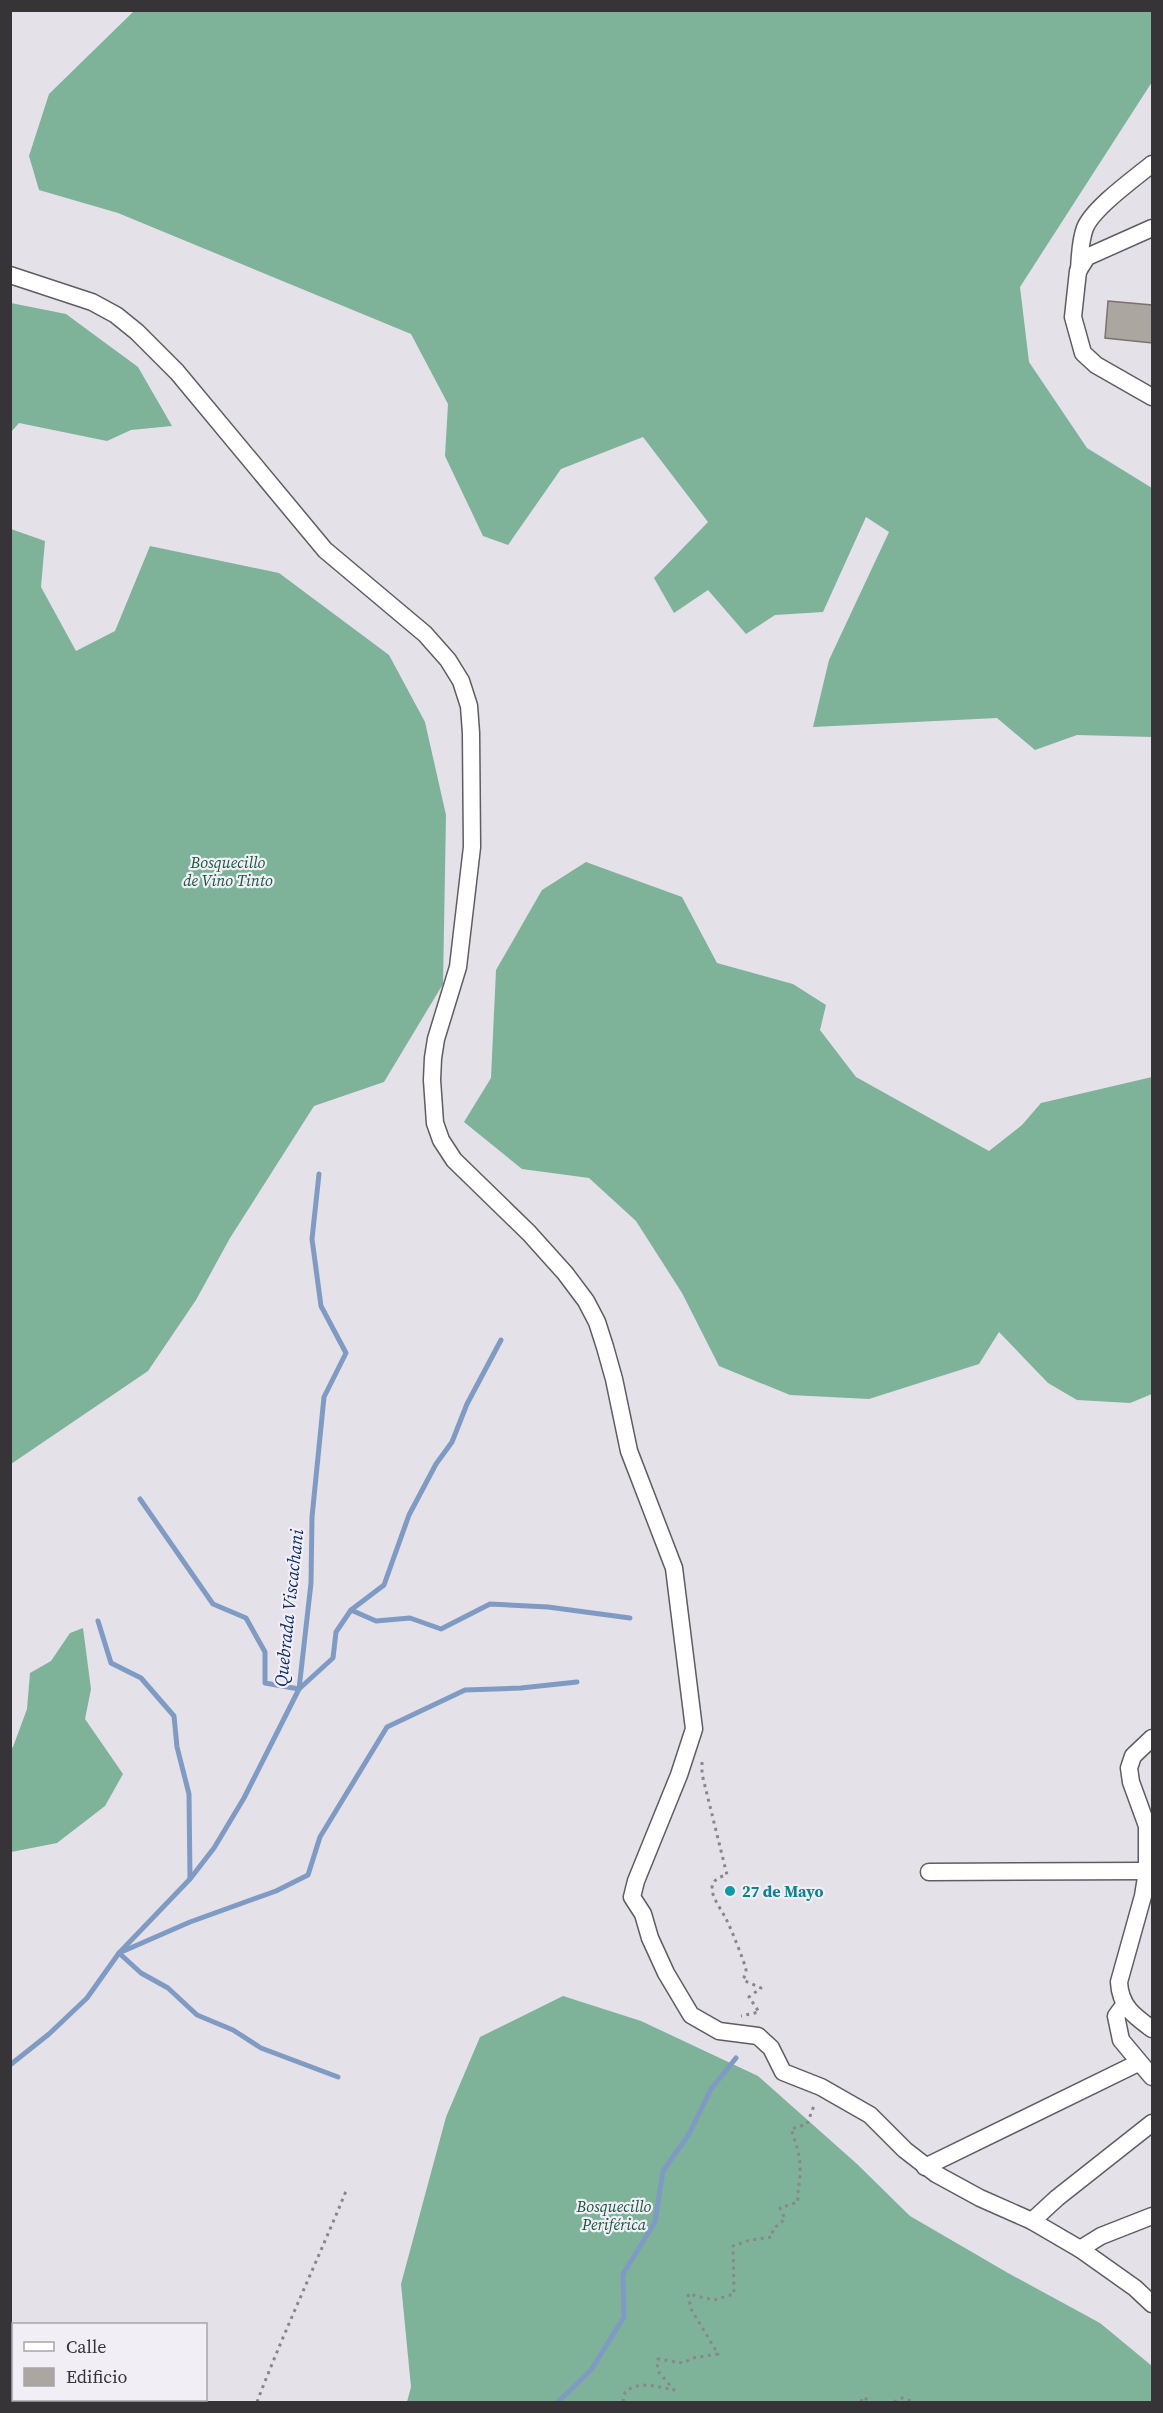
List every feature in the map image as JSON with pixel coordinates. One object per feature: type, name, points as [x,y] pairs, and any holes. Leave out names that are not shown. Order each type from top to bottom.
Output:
[{"type":"street","points":[[1152,164],[1112,197],[1085,226],[1073,317],[1083,353],[1096,365],[1152,397]]},
{"type":"street","points":[[1078,271],[1087,257],[1152,228]]},
{"type":"street","points":[[10,275],[92,302],[116,315],[137,332],[177,372],[325,550],[425,634],[448,660],[461,681],[469,706],[471,733],[472,847],[458,967],[436,1039],[433,1058],[435,1123],[441,1140],[454,1160],[529,1233],[565,1273],[586,1301],[597,1322],[608,1358],[629,1451],[674,1568],[694,1729],[679,1775],[633,1889],[632,1897],[643,1914],[650,1938],[666,1973],[691,2015],[720,2031],[758,2036],[771,2048],[783,2072],[821,2087],[870,2115],[925,2167],[980,2198],[1032,2221],[1080,2249],[1135,2288],[1152,2304]]},
{"type":"street","points":[[1152,1738],[1133,1756],[1129,1768],[1131,1782],[1147,1826],[1147,1871],[1132,1939],[1120,1972],[1119,1995],[1124,2005],[1152,2029]]},
{"type":"street","points":[[929,1872],[1147,1871]]},
{"type":"street","points":[[1124,2005],[1116,2016],[1120,2040],[1152,2077]]},
{"type":"street","points":[[925,2167],[1138,2062]]},
{"type":"street","points":[[1032,2221],[1057,2198],[1152,2123]]},
{"type":"street","points":[[1080,2249],[1101,2236],[1152,2216]]},
{"type":"path","points":[[702,1755],[702,1774],[727,1875],[721,1876],[715,1883],[712,1893],[715,1903],[725,1916],[746,1969],[744,1980],[761,1988],[749,1997],[759,2012],[733,2019]]},
{"type":"path","points":[[623,2403],[625,2392],[631,2387],[647,2385],[674,2390],[657,2370],[658,2359],[682,2364],[693,2358],[718,2354],[691,2309],[688,2294],[714,2300],[734,2294],[733,2246],[750,2240],[772,2237],[773,2229],[785,2219],[780,2208],[798,2202],[797,2190],[800,2173],[798,2151],[791,2129],[807,2124],[821,2087]]},
{"type":"path","points":[[257,2403],[345,2191]]},
{"type":"path","points":[[861,2403],[863,2397],[871,2403]]},
{"type":"path","points":[[894,2403],[902,2398],[914,2403]]},
{"type":"green space","points":[[134,11],[1152,11],[1152,82],[1020,287],[1029,362],[1087,448],[1152,488],[1152,737],[1077,735],[1035,750],[997,718],[813,727],[829,660],[889,532],[866,517],[823,612],[775,615],[746,634],[708,590],[674,613],[654,578],[708,522],[643,437],[561,469],[508,545],[483,536],[445,456],[448,404],[411,334],[118,213],[39,190],[29,156],[49,94]]},
{"type":"green space","points":[[11,303],[66,314],[138,367],[172,426],[131,430],[107,441],[19,423],[11,432]]},
{"type":"green space","name":"Bosquecillo de Vino Tinto","points":[[11,529],[45,541],[41,587],[76,651],[115,631],[150,546],[279,573],[389,655],[425,722],[446,815],[443,984],[384,1082],[314,1106],[230,1238],[196,1300],[148,1371],[11,1464]]},
{"type":"green space","points":[[586,862],[682,897],[717,963],[793,984],[826,1005],[820,1030],[856,1077],[989,1151],[1022,1125],[1041,1103],[1152,1077],[1152,1394],[1130,1403],[1077,1400],[1048,1383],[999,1332],[979,1364],[869,1399],[790,1395],[719,1366],[682,1293],[636,1221],[589,1178],[522,1169],[464,1122],[491,1078],[496,970],[542,890]]},
{"type":"green space","points":[[83,1628],[91,1689],[85,1719],[123,1774],[105,1806],[57,1843],[11,1852],[11,1748],[27,1709],[30,1673],[51,1661],[70,1633]]},
{"type":"green space","name":"Bosquecillo Periférica","points":[[563,1996],[641,2021],[758,2076],[857,2164],[910,2216],[1100,2323],[1152,2366],[1152,2402],[407,2402],[411,2387],[401,2284],[446,2117],[480,2037]]},
{"type":"building","points":[[1108,301],[1152,305],[1152,343],[1105,338]]},
{"type":"waterway","name":"Quebrada Viscachani","points":[[10,2065],[49,2034],[87,1998],[119,1953],[190,1879],[214,1848],[244,1798],[299,1689],[311,1583],[312,1517],[324,1397],[346,1353],[321,1306],[312,1239],[319,1174]]},
{"type":"waterway","points":[[140,1499],[213,1604],[246,1618],[265,1652],[265,1683],[299,1689],[333,1658],[336,1632],[351,1610],[384,1585],[409,1515],[436,1464],[452,1442],[467,1404],[501,1340]]},
{"type":"waterway","points":[[351,1610],[376,1621],[410,1618],[441,1629],[490,1604],[548,1607],[630,1618]]},
{"type":"waterway","points":[[98,1621],[111,1663],[141,1678],[174,1716],[177,1747],[189,1794],[190,1879]]},
{"type":"waterway","points":[[338,2077],[261,2048],[233,2030],[197,2015],[168,1988],[141,1973],[119,1953],[190,1922],[276,1891],[308,1875],[320,1837],[387,1727],[465,1690],[521,1688],[577,1682]]},
{"type":"waterway","points":[[558,2402],[591,2370],[624,2317],[623,2274],[655,2222],[663,2171],[689,2134],[711,2089],[736,2058]]},
{"type":"place","name":"27 de Mayo","points":[[730,1891]]}]
